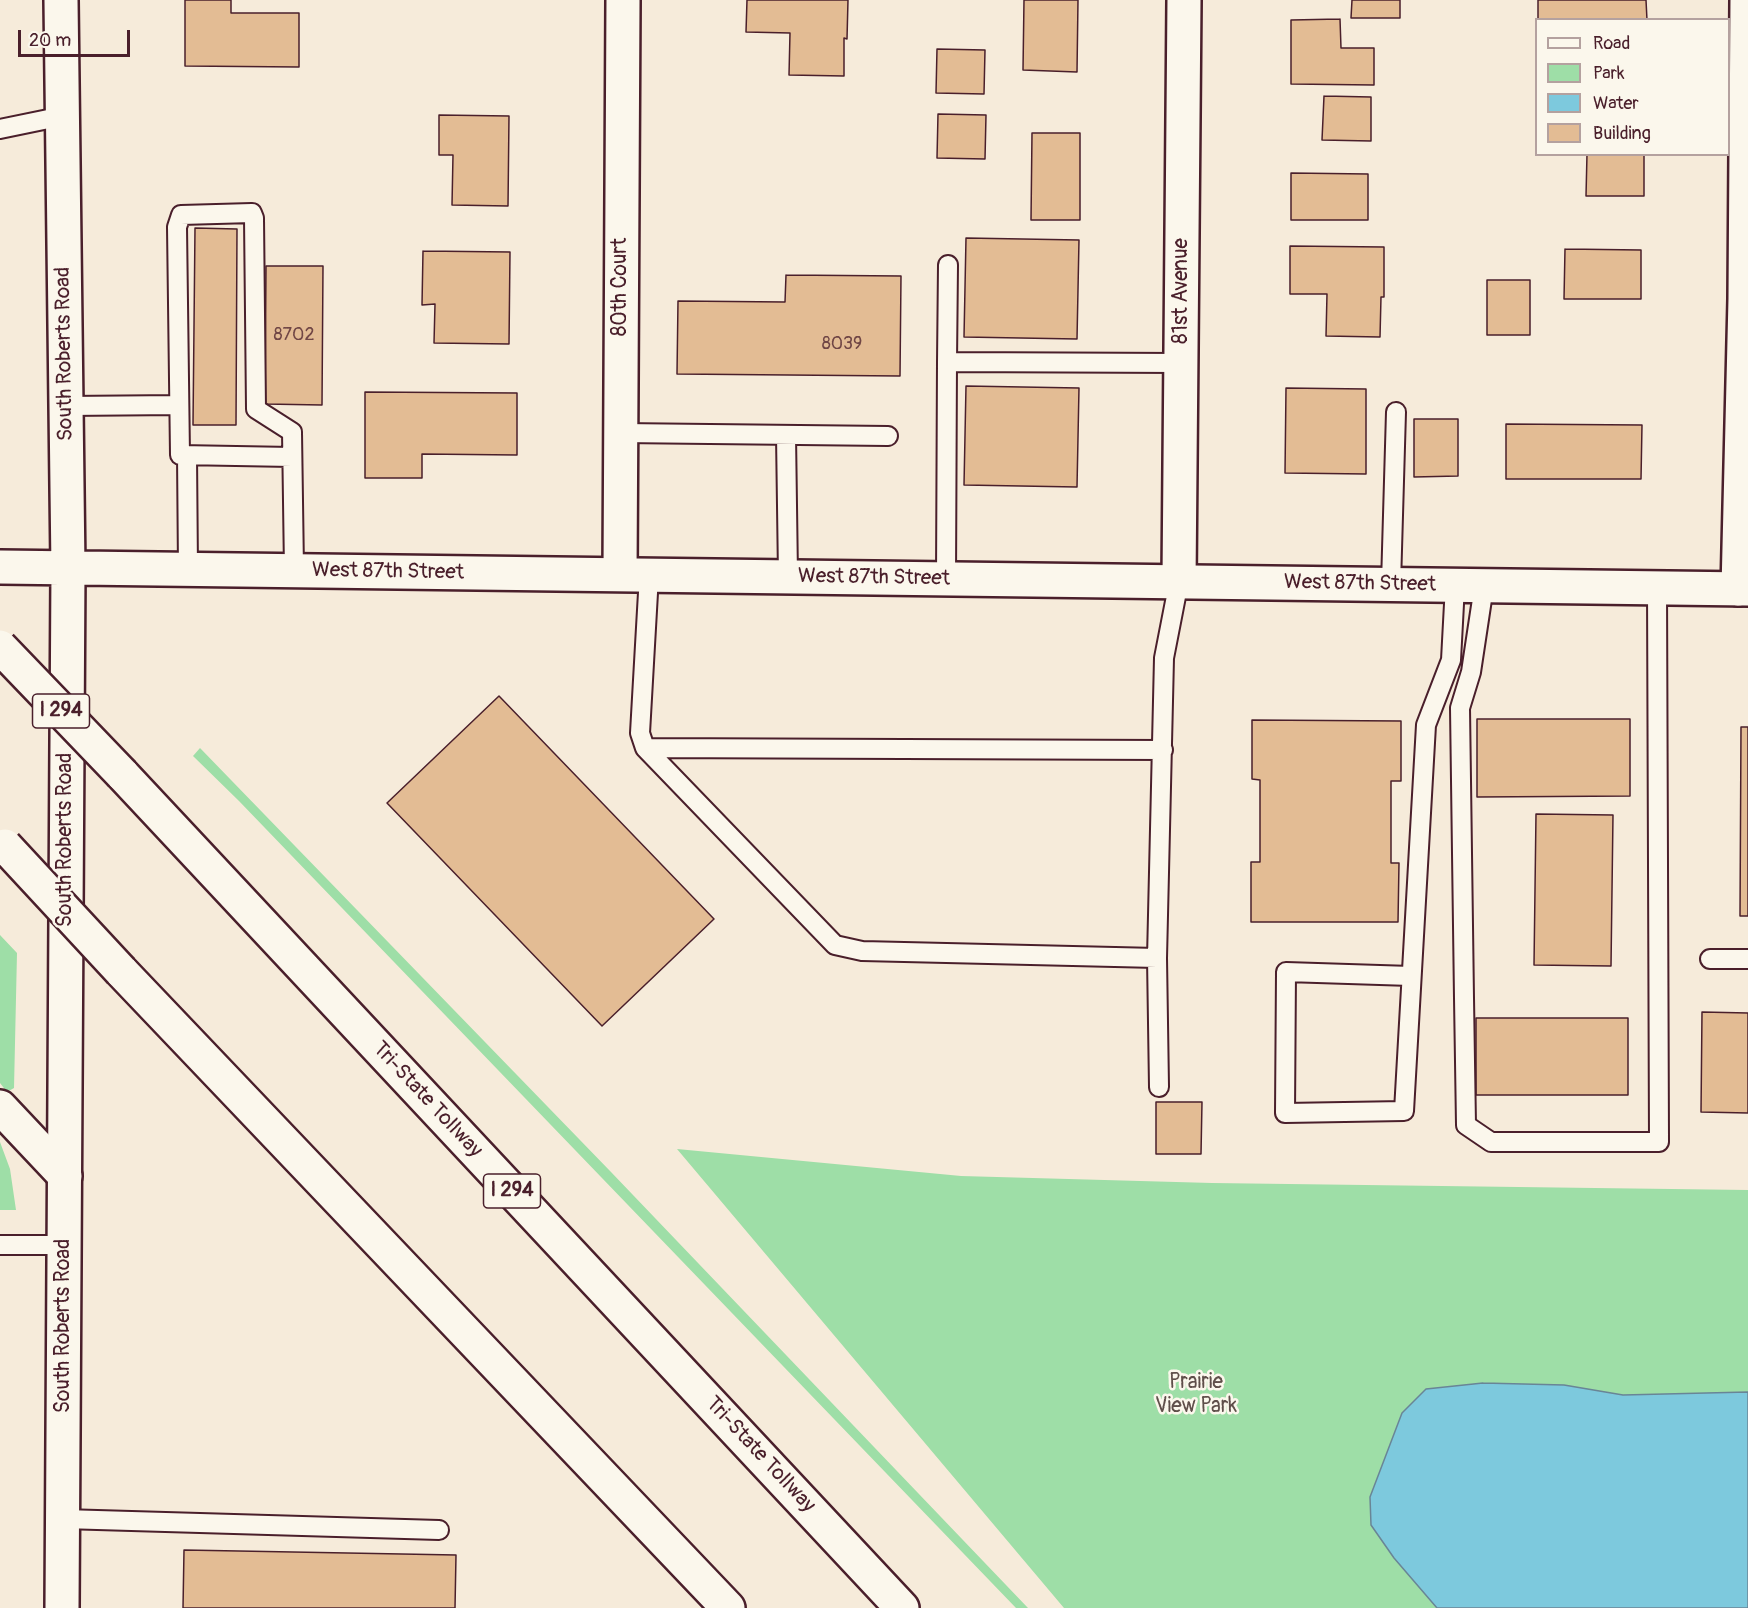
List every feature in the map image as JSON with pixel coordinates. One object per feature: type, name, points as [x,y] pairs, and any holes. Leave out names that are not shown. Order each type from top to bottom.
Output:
[{"type":"main road","name":"South Roberts Road","points":[[61,0],[68,567],[63,1608]]},
{"type":"main road","name":"80th Court","points":[[623,0],[621,433],[635,574]]},
{"type":"main road","name":"81st Avenue","points":[[1179,581],[1184,0]]},
{"type":"main road","points":[[1743,589],[1747,0]]},
{"type":"main road","name":"West 87th Street","points":[[0,567],[1743,589]]},
{"type":"main road","name":"Tri-State Tollway","points":[[0,647],[122,774],[903,1608]]},
{"type":"main road","points":[[2,843],[728,1608]]},
{"type":"main road","points":[[0,1107],[65,1176]]},
{"type":"lane","points":[[0,129],[63,116]]},
{"type":"lane","points":[[292,457],[180,455],[177,227],[181,215],[252,213],[254,219],[256,409],[292,432],[294,570]]},
{"type":"lane","points":[[946,579],[948,265]]},
{"type":"lane","points":[[947,362],[1181,363]]},
{"type":"lane","points":[[66,406],[179,405]]},
{"type":"lane","points":[[1391,584],[1396,412]]},
{"type":"lane","points":[[621,433],[888,436]]},
{"type":"lane","points":[[786,435],[788,576]]},
{"type":"lane","points":[[187,455],[188,569]]},
{"type":"lane","points":[[635,574],[640,733],[645,748],[835,945],[862,951],[1157,958]]},
{"type":"lane","points":[[1159,1087],[1157,958],[1164,658],[1179,581]]},
{"type":"lane","points":[[1470,585],[1471,672],[1460,708],[1466,1125],[1491,1142],[1659,1142],[1657,587]]},
{"type":"lane","points":[[1411,976],[1286,972],[1285,1113],[1404,1111],[1426,725],[1451,660],[1470,585]]},
{"type":"lane","points":[[645,748],[1163,750]]},
{"type":"lane","points":[[1710,959],[1748,959]]},
{"type":"lane","points":[[0,1245],[64,1245]]},
{"type":"lane","points":[[63,1519],[439,1530]]},
{"type":"green space","points":[[200,748],[611,1172],[1028,1608],[1016,1608],[239,801],[193,756]]},
{"type":"green space","points":[[0,935],[17,953],[14,1088],[7,1092],[0,1083]]},
{"type":"green space","points":[[0,1142],[10,1169],[16,1210],[0,1210]]},
{"type":"green space","name":"Prairie View Park","points":[[677,1149],[961,1176],[1212,1183],[1748,1190],[1748,1608],[1064,1608]]},
{"type":"water","points":[[1483,1383],[1564,1385],[1623,1395],[1748,1392],[1748,1608],[1437,1608],[1394,1558],[1371,1525],[1370,1497],[1402,1413],[1426,1389]]},
{"type":"building","points":[[185,0],[231,0],[231,13],[299,13],[299,67],[185,66]]},
{"type":"building","points":[[747,0],[848,0],[847,39],[844,38],[844,76],[789,75],[790,33],[746,32]]},
{"type":"building","points":[[1024,0],[1078,0],[1077,72],[1023,70]]},
{"type":"building","points":[[1352,0],[1400,0],[1400,18],[1351,18]]},
{"type":"building","points":[[1538,0],[1646,0],[1647,18],[1538,18]]},
{"type":"building","points":[[1340,19],[1341,48],[1374,48],[1374,85],[1291,84],[1291,20]]},
{"type":"building","points":[[937,49],[985,50],[984,94],[936,93]]},
{"type":"building","points":[[1324,96],[1371,97],[1371,141],[1322,140]]},
{"type":"building","points":[[938,114],[986,115],[985,159],[937,158]]},
{"type":"building","points":[[439,115],[509,116],[508,206],[452,205],[453,155],[439,155]]},
{"type":"building","points":[[1032,133],[1080,133],[1080,220],[1031,220]]},
{"type":"building","points":[[1587,156],[1644,156],[1644,196],[1586,196]]},
{"type":"building","points":[[1291,173],[1368,174],[1368,220],[1291,220]]},
{"type":"building","points":[[195,228],[237,229],[236,425],[193,425]]},
{"type":"building","points":[[966,238],[1079,240],[1077,339],[964,337]]},
{"type":"building","points":[[1290,246],[1384,247],[1384,297],[1381,297],[1380,337],[1326,336],[1327,294],[1290,294]]},
{"type":"building","points":[[1565,249],[1641,250],[1641,299],[1564,299]]},
{"type":"building","points":[[423,251],[510,252],[509,344],[434,343],[435,304],[422,305]]},
{"type":"building","points":[[266,266],[323,266],[322,405],[265,404]]},
{"type":"building","points":[[786,275],[901,276],[900,376],[677,374],[678,301],[785,302]]},
{"type":"building","points":[[1487,280],[1530,280],[1530,335],[1487,335]]},
{"type":"building","points":[[966,386],[1079,388],[1077,487],[964,485]]},
{"type":"building","points":[[1286,388],[1366,389],[1366,474],[1285,473]]},
{"type":"building","points":[[365,392],[517,393],[517,455],[422,454],[422,478],[365,478]]},
{"type":"building","points":[[1414,419],[1458,419],[1458,476],[1414,477]]},
{"type":"building","points":[[1506,424],[1642,425],[1641,479],[1506,479]]},
{"type":"building","points":[[499,696],[714,919],[602,1026],[387,803]]},
{"type":"building","points":[[1477,719],[1630,719],[1630,796],[1477,797]]},
{"type":"building","points":[[1252,720],[1401,721],[1401,781],[1391,781],[1391,863],[1399,863],[1398,922],[1251,922],[1251,862],[1260,862],[1260,780],[1252,779]]},
{"type":"building","points":[[1741,727],[1748,727],[1748,916],[1740,916]]},
{"type":"building","points":[[1536,814],[1613,815],[1611,966],[1534,965]]},
{"type":"building","points":[[1702,1012],[1748,1013],[1748,1113],[1701,1112]]},
{"type":"building","points":[[1476,1018],[1628,1018],[1628,1095],[1476,1095]]},
{"type":"building","points":[[1156,1102],[1202,1102],[1201,1154],[1156,1154]]},
{"type":"building","points":[[184,1550],[456,1555],[455,1608],[183,1608]]}]
